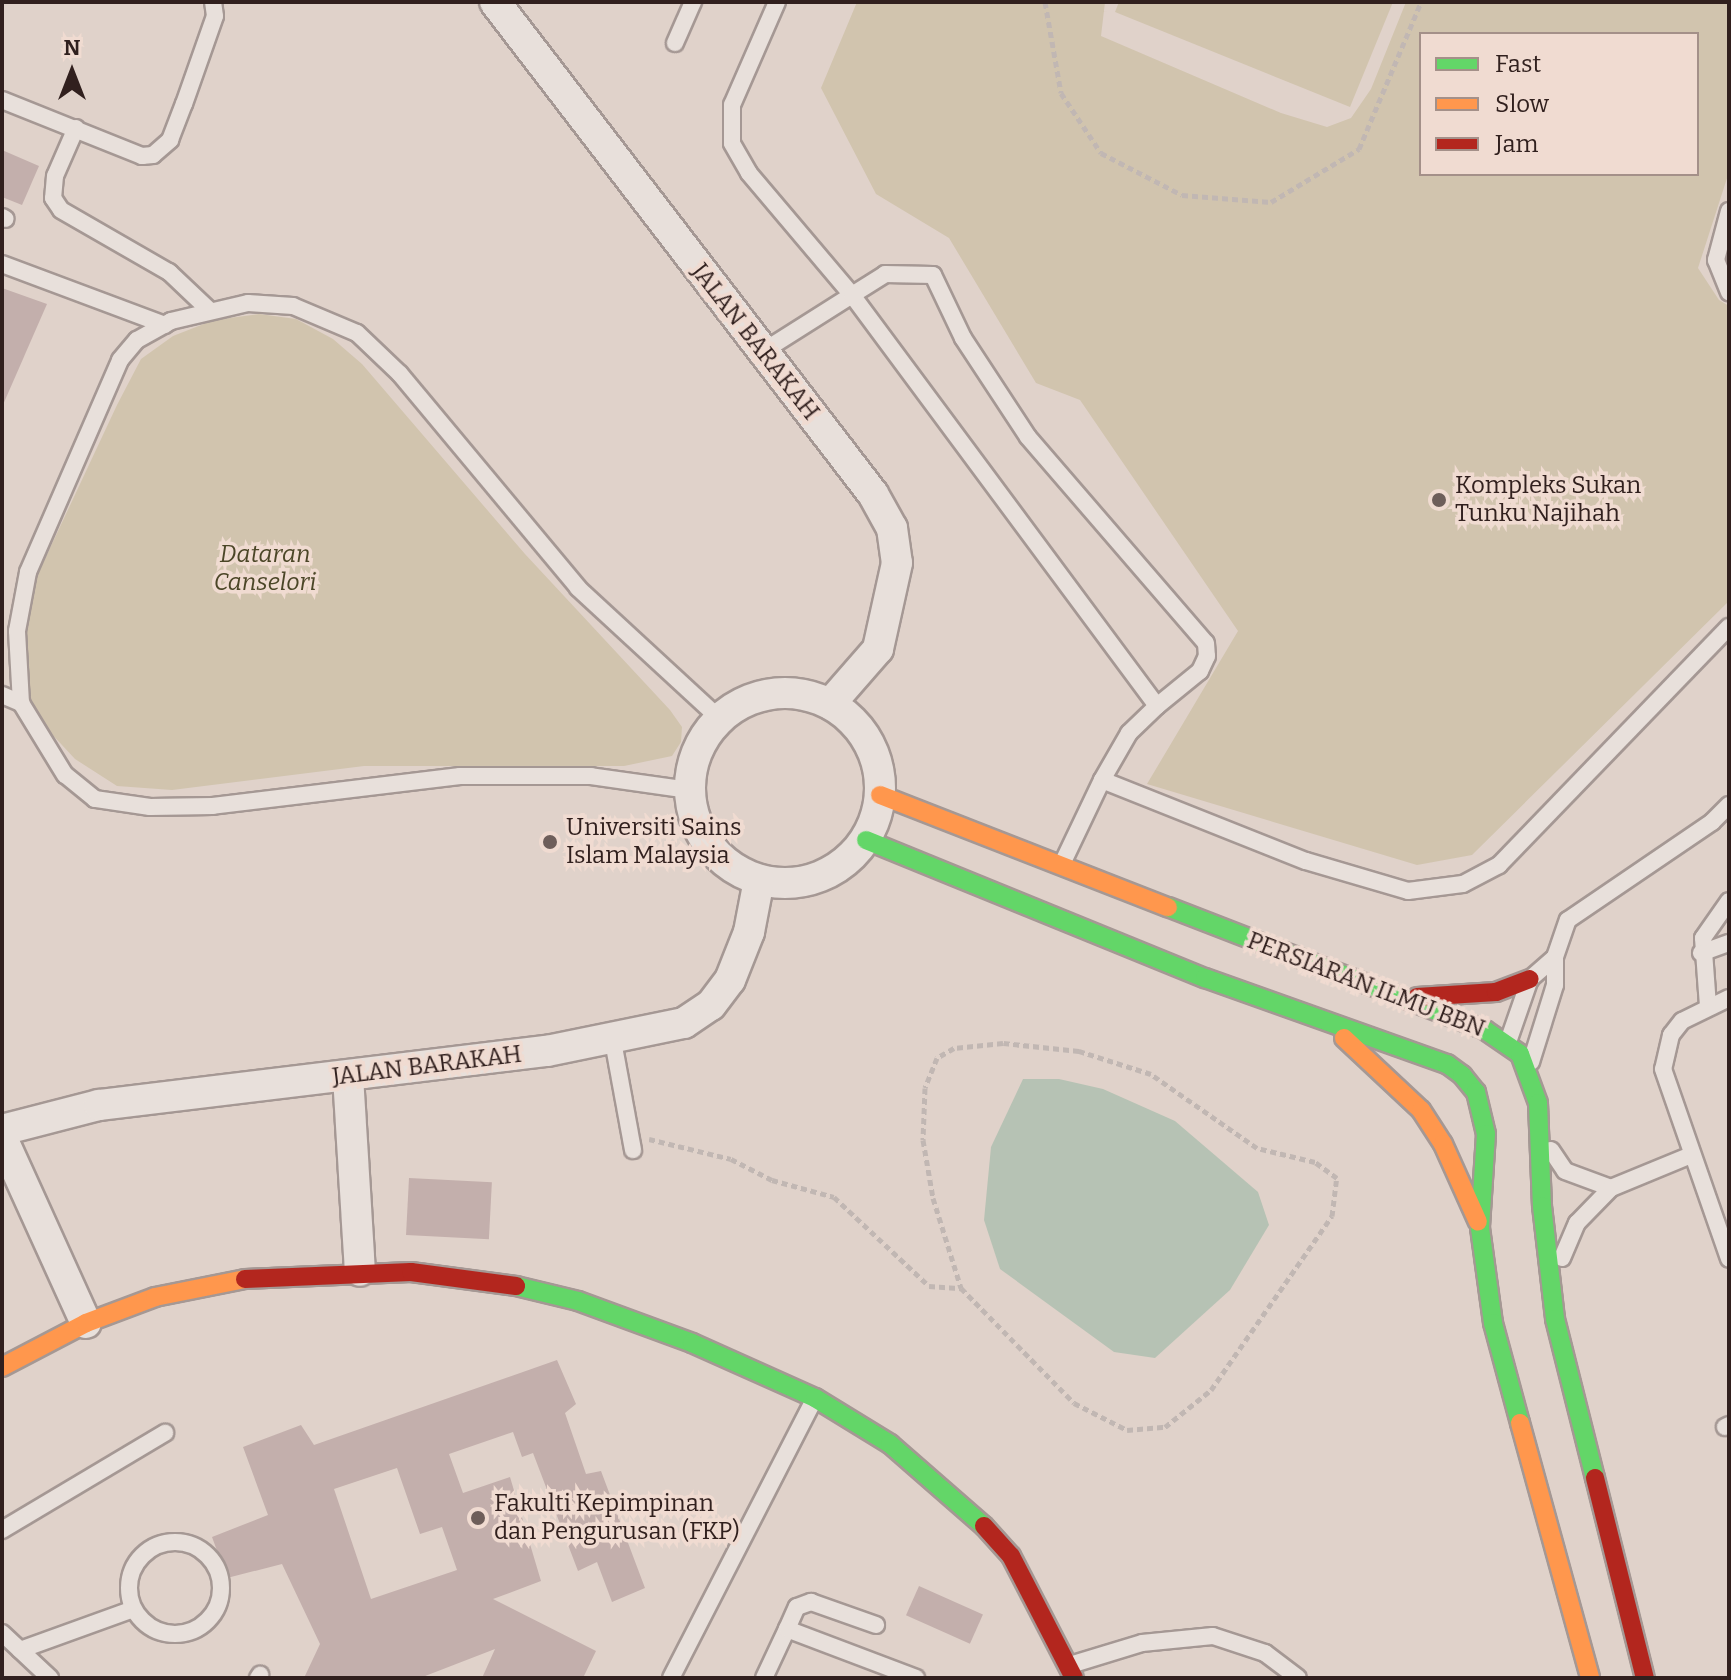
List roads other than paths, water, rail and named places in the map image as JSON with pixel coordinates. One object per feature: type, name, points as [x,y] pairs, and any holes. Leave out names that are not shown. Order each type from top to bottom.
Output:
[{"type":"street","name":"JALAN BARAKAH","points":[[495,2],[873,494],[892,528],[897,563],[878,649],[830,704]]},
{"type":"street","points":[[772,694],[802,694],[830,704],[869,742],[879,768],[880,795],[866,840],[845,862],[819,877],[789,883],[759,880],[731,867],[709,847],[694,820],[689,790],[702,739],[719,718],[744,702],[772,694]]},
{"type":"street","name":"PERSIARAN ILMU BBN","points":[[880,795],[1508,1043],[1529,1067],[1541,1127],[1542,1206],[1555,1319],[1645,1678]]},
{"type":"street","name":"PERSIARAN ILMU BBN","points":[[866,840],[1332,1026],[1447,1064],[1476,1092],[1486,1134],[1480,1228],[1493,1323],[1590,1678]]},
{"type":"street","name":"JALAN BARAKAH","points":[[2,1130],[99,1105],[613,1041],[684,1023],[711,1005],[730,980],[749,932],[759,880]]},
{"type":"street","points":[[1357,981],[1412,997],[1445,999],[1496,992],[1530,979]]},
{"type":"street","points":[[1332,1026],[1421,1110],[1443,1144],[1480,1228]]},
{"type":"street","points":[[348,1076],[360,1271]]},
{"type":"street","points":[[2,1138],[86,1323]]},
{"type":"street","points":[[2,1367],[86,1323],[155,1297],[229,1280],[360,1271],[481,1278],[578,1301],[692,1343],[815,1398],[890,1444],[984,1526],[1011,1556],[1071,1672]]},
{"type":"lane","points":[[2,100],[142,156],[163,149],[207,42],[213,2]]},
{"type":"lane","points":[[675,43],[693,2]]},
{"type":"lane","points":[[777,2],[732,105],[732,143],[749,173],[852,295],[1157,706]]},
{"type":"lane","points":[[76,128],[55,176],[53,198],[61,210],[169,272],[208,309]]},
{"type":"lane","points":[[1729,211],[1716,260],[1729,292]]},
{"type":"lane","points":[[2,264],[165,325]]},
{"type":"lane","points":[[762,352],[885,274],[933,275],[963,338],[1020,426],[1206,643],[1207,656],[1200,671],[1129,733],[1102,780],[1060,868]]},
{"type":"lane","points":[[689,790],[591,776],[460,776],[213,806],[150,807],[95,799],[65,775],[21,703],[17,631],[28,572],[120,360],[137,340],[165,325],[208,309],[248,303],[293,306],[357,333],[400,374],[578,588],[719,718]]},
{"type":"lane","points":[[1102,780],[1306,861],[1394,887],[1419,891],[1463,884],[1499,865],[1729,627]]},
{"type":"lane","points":[[2,695],[21,703]]},
{"type":"lane","points":[[1529,1067],[1555,985],[1555,957],[1568,920],[1712,822],[1729,805]]},
{"type":"lane","points":[[1708,1006],[1701,953],[1706,928],[1729,901]]},
{"type":"lane","points":[[1701,953],[1729,943]]},
{"type":"lane","points":[[1508,1043],[1530,979],[1555,957]]},
{"type":"lane","points":[[1729,998],[1682,1021],[1664,1051],[1667,1087],[1729,1259]]},
{"type":"lane","points":[[613,1041],[633,1143]]},
{"type":"lane","points":[[1541,1127],[1565,1171],[1611,1188]]},
{"type":"lane","points":[[1555,1319],[1564,1246],[1577,1223],[1611,1188],[1691,1155]]},
{"type":"lane","points":[[671,1678],[815,1398]]},
{"type":"lane","points":[[2,1530],[165,1433]]},
{"type":"lane","points":[[188,1544],[202,1552],[219,1573],[215,1610],[198,1628],[183,1634],[156,1630],[133,1609],[131,1573],[154,1547],[188,1544]]},
{"type":"lane","points":[[764,1678],[797,1607],[811,1602],[876,1625]]},
{"type":"lane","points":[[20,1650],[133,1609]]},
{"type":"lane","points":[[787,1629],[916,1678]]},
{"type":"lane","points":[[2,1633],[50,1678]]},
{"type":"lane","points":[[1071,1672],[1142,1643],[1213,1636],[1265,1653],[1298,1678]]},
{"type":"place","name":"Kompleks Sukan Tunku Najihah","points":[[1439,500]]},
{"type":"place","name":"Universiti Sains Islam Malaysia","points":[[550,842]]},
{"type":"place","name":"Fakulti Kepimpinan dan Pengurusan (FKP)","points":[[478,1518]]},
{"type":"park label","name":"Dataran Canselori","points":[[265,569]]}]
